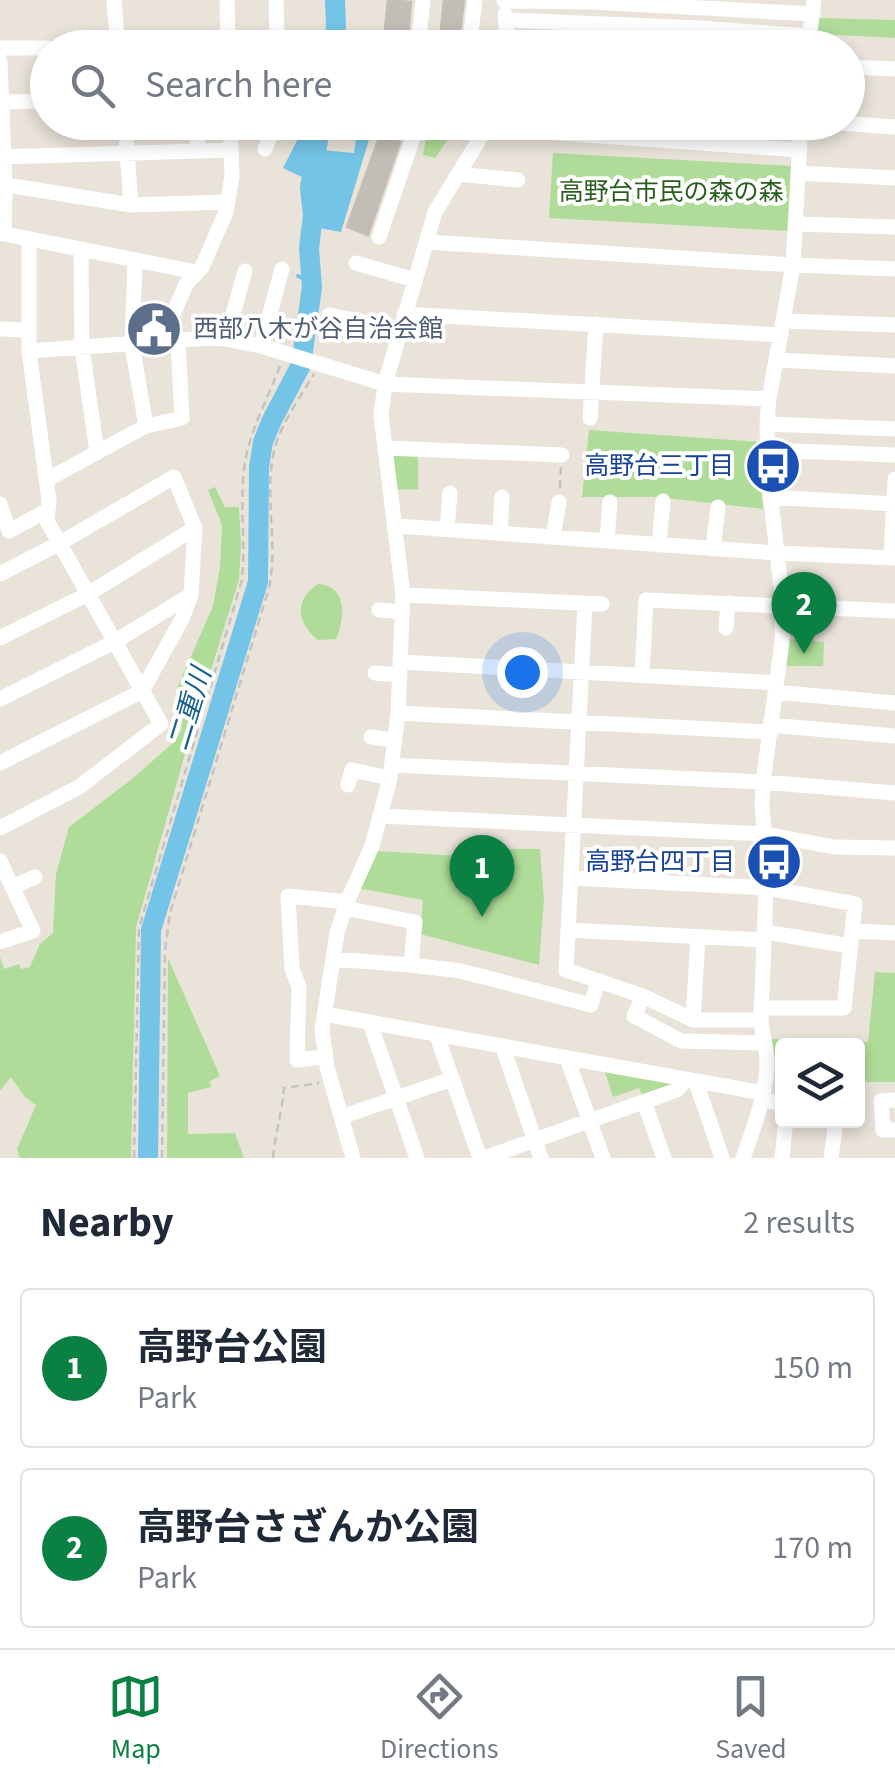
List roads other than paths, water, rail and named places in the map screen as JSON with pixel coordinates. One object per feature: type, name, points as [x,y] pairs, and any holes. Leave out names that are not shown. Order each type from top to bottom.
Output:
[{"type":"street","points":[[114,0],[117,30]]},
{"type":"street","points":[[226,0],[227,30]]},
{"type":"street","points":[[276,0],[277,30]]},
{"type":"street","points":[[420,30],[423,0]]},
{"type":"street","points":[[471,30],[475,0]]},
{"type":"street","points":[[507,30],[503,1],[813,7]]},
{"type":"street","points":[[699,4],[699,28]]},
{"type":"street","points":[[506,20],[715,30]]},
{"type":"street","points":[[0,48],[30,48]]},
{"type":"street","points":[[0,61],[2,233],[196,272]]},
{"type":"street","points":[[865,68],[895,69]]},
{"type":"street","points":[[2,102],[30,102]]},
{"type":"street","points":[[865,125],[895,128]]},
{"type":"street","points":[[127,140],[131,205]]},
{"type":"street","points":[[197,140],[198,150]]},
{"type":"street","points":[[46,480],[146,426],[182,418],[168,326],[186,284],[211,250],[228,202],[231,140]]},
{"type":"street","points":[[265,150],[269,140]]},
{"type":"street","points":[[379,237],[412,140]]},
{"type":"street","points":[[352,1158],[324,1056],[322,1030],[336,933],[372,846],[391,772],[398,713],[403,594],[384,448],[385,384],[435,212],[479,140]]},
{"type":"street","points":[[675,140],[800,150]]},
{"type":"street","points":[[744,1158],[763,1096],[767,1058],[761,1014],[767,888],[762,806],[783,605],[766,450],[769,399],[793,265],[800,140]]},
{"type":"street","points":[[2,157],[231,150]]},
{"type":"street","points":[[798,173],[895,178]]},
{"type":"street","points":[[458,174],[518,180]]},
{"type":"street","points":[[3,185],[131,205],[228,202]]},
{"type":"street","points":[[795,224],[895,227]]},
{"type":"street","points":[[0,828],[78,787],[161,724],[48,521],[29,351],[29,239]]},
{"type":"street","points":[[426,242],[895,269]]},
{"type":"street","points":[[81,251],[82,348],[97,453]]},
{"type":"street","points":[[135,260],[132,344],[146,426]]},
{"type":"street","points":[[356,263],[414,280]]},
{"type":"street","points":[[261,346],[282,269]]},
{"type":"street","points":[[226,339],[245,271]]},
{"type":"street","points":[[329,315],[402,322],[783,328],[895,325]]},
{"type":"street","points":[[590,418],[596,324]]},
{"type":"street","points":[[0,330],[28,330]]},
{"type":"street","points":[[29,351],[226,339],[385,384],[769,399]]},
{"type":"street","points":[[776,360],[895,366]]},
{"type":"street","points":[[768,424],[895,430]]},
{"type":"street","points":[[384,448],[562,455]]},
{"type":"street","points":[[766,450],[895,455]]},
{"type":"street","points":[[0,574],[174,476],[195,528],[191,595],[142,691],[0,763]]},
{"type":"street","points":[[396,526],[893,558],[895,479]]},
{"type":"street","points":[[447,529],[450,493]]},
{"type":"street","points":[[500,533],[502,497]]},
{"type":"street","points":[[770,497],[894,504]]},
{"type":"street","points":[[658,544],[663,501]]},
{"type":"street","points":[[553,537],[559,502]]},
{"type":"street","points":[[607,541],[610,502]]},
{"type":"street","points":[[713,549],[718,507]]},
{"type":"street","points":[[1,514],[9,531],[48,510]]},
{"type":"street","points":[[0,638],[88,594],[195,528]]},
{"type":"street","points":[[403,594],[593,604],[581,672],[566,970],[643,996],[694,1020],[844,1008],[855,904],[767,888],[571,878]]},
{"type":"street","points":[[0,699],[114,642],[191,595]]},
{"type":"street","points":[[642,674],[646,600],[895,610]]},
{"type":"street","points":[[726,628],[728,603]]},
{"type":"street","points":[[379,610],[403,612]]},
{"type":"street","points":[[374,674],[401,668],[642,674],[895,703]]},
{"type":"street","points":[[398,713],[895,736]]},
{"type":"street","points":[[371,737],[395,740]]},
{"type":"street","points":[[348,785],[352,770],[576,773],[895,793]]},
{"type":"street","points":[[380,816],[765,834],[834,847],[895,848]]},
{"type":"street","points":[[0,861],[9,891],[33,931],[0,942]]},
{"type":"street","points":[[9,891],[35,876]]},
{"type":"street","points":[[324,1056],[297,1060],[299,987],[292,970],[288,896],[416,922],[411,965]]},
{"type":"street","points":[[568,930],[698,937],[852,938],[895,933]]},
{"type":"street","points":[[694,1020],[698,937]]},
{"type":"street","points":[[333,959],[461,971],[591,1006],[598,980]]},
{"type":"street","points":[[643,996],[634,1016],[681,1040],[762,1043]]},
{"type":"street","points":[[324,1014],[691,1081],[775,1101]]},
{"type":"street","points":[[370,1023],[417,1158]]},
{"type":"street","points":[[437,1036],[482,1158],[677,1090],[691,1081]]},
{"type":"street","points":[[504,1048],[541,1158]]},
{"type":"street","points":[[568,1058],[602,1158]]},
{"type":"street","points":[[341,1116],[452,1079]]},
{"type":"street","points":[[691,1081],[722,1158]]},
{"type":"street","points":[[895,1100],[881,1101],[882,1130],[895,1130]]},
{"type":"street","points":[[644,1102],[664,1158]]},
{"type":"street","points":[[782,1158],[785,1128]]},
{"type":"street","points":[[831,1158],[835,1128]]},
{"type":"water","points":[[297,140],[310,140],[304,178],[283,168]]},
{"type":"water","points":[[356,140],[369,140],[341,232],[319,228],[322,150],[354,153]]},
{"type":"waterway","points":[[335,0],[335,30]]},
{"type":"waterway","name":"二重川","points":[[148,1158],[151,930],[258,582],[259,467],[272,420],[301,365],[312,287],[310,188],[318,140]]},
{"type":"waterway","points":[[298,276],[311,282]]},
{"type":"place","name":"西部八木が谷自治会館","points":[[154,329]]},
{"type":"place","name":"高野台三丁目","points":[[773,466]]},
{"type":"place","name":"高野台さざんか公園","points":[[804,654]]},
{"type":"place","name":"高野台四丁目","points":[[774,862]]},
{"type":"place","name":"高野台公園","points":[[482,917]]},
{"type":"park label","name":"高野台市民の森の森","points":[[671,192]]}]
